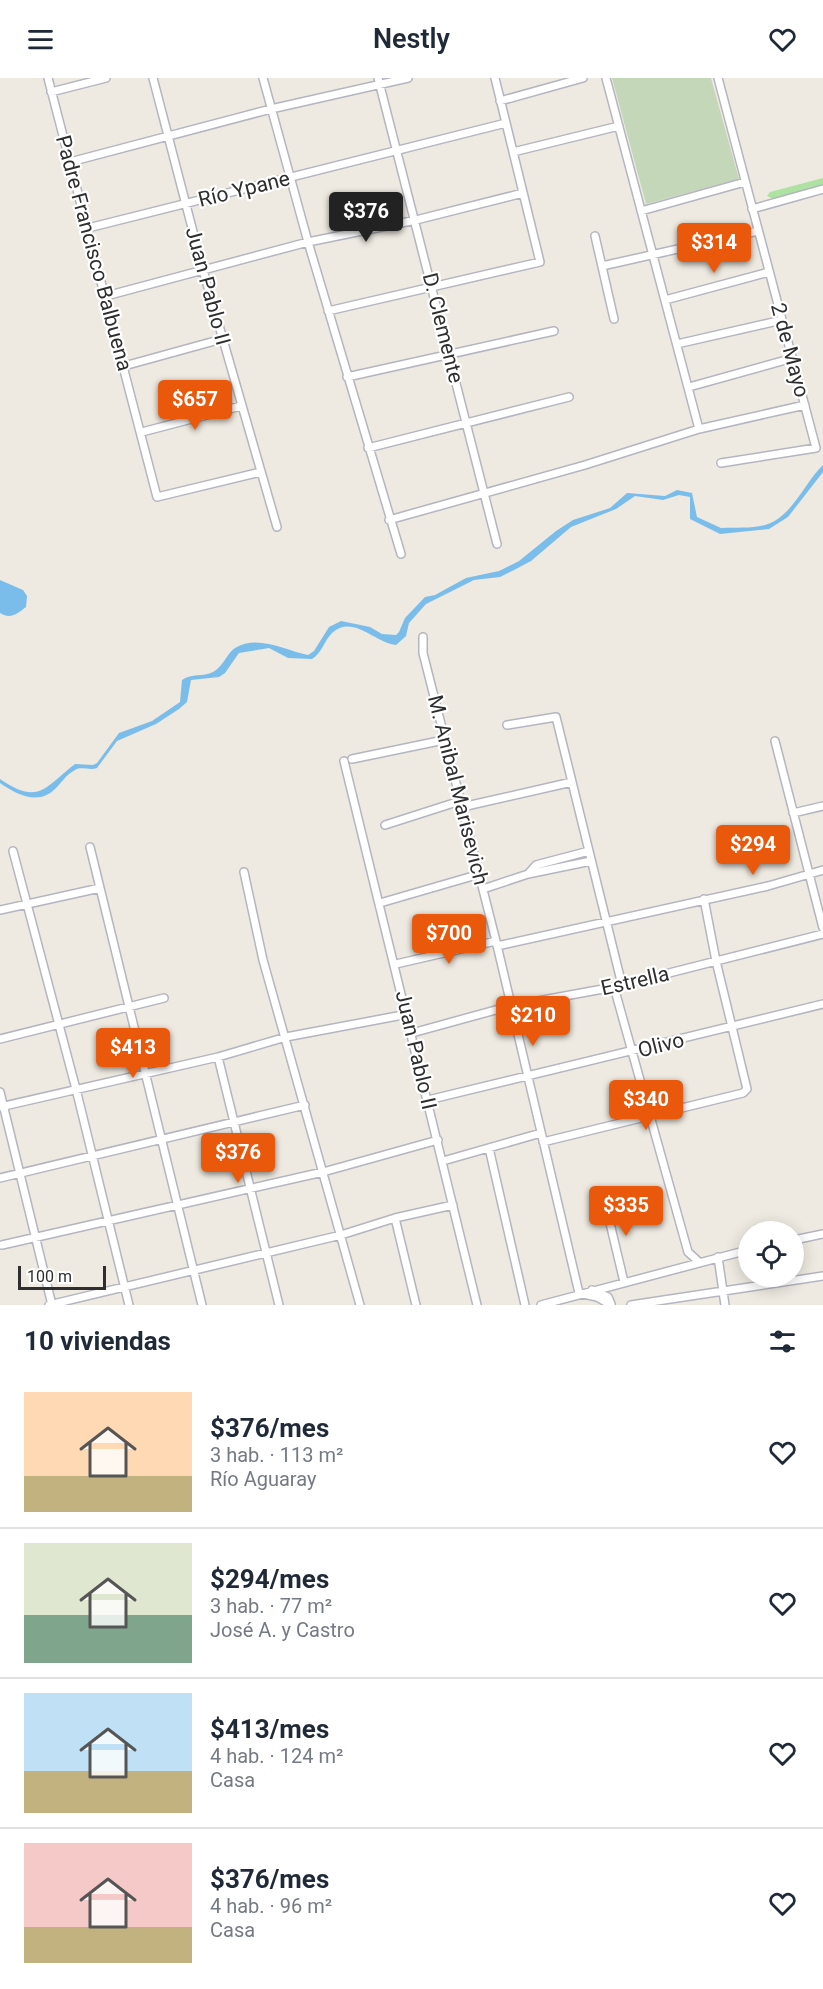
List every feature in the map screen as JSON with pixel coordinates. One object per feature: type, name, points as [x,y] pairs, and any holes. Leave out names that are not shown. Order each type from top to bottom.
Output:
[{"type":"street","name":"Padre Francisco Balbuena","points":[[48,78],[158,497],[261,472]]},
{"type":"street","points":[[51,92],[106,78]]},
{"type":"street","name":"Juan Pablo II","points":[[153,78],[222,339],[277,528]]},
{"type":"street","points":[[263,78],[347,377],[401,554]]},
{"type":"street","points":[[70,162],[379,81],[408,78]]},
{"type":"street","points":[[328,311],[540,262],[495,78]]},
{"type":"street","points":[[500,100],[583,78]]},
{"type":"street","points":[[606,78],[699,429]]},
{"type":"street","name":"2 de Mayo","points":[[718,78],[816,448],[722,464]]},
{"type":"street","name":"D. Clemente","points":[[379,81],[497,544]]},
{"type":"street","name":"Río Ypane","points":[[88,228],[506,123]]},
{"type":"street","points":[[513,152],[619,126]]},
{"type":"street","points":[[641,211],[745,182]]},
{"type":"street","points":[[752,209],[823,189]]},
{"type":"street","points":[[106,296],[308,242],[416,220],[523,193]]},
{"type":"street","points":[[602,266],[758,231]]},
{"type":"street","points":[[595,236],[614,319]]},
{"type":"street","points":[[664,300],[769,272]]},
{"type":"street","points":[[677,344],[782,320]]},
{"type":"street","points":[[347,377],[554,331]]},
{"type":"street","points":[[124,366],[222,339]]},
{"type":"street","points":[[689,387],[793,358]]},
{"type":"street","points":[[368,448],[569,397]]},
{"type":"street","points":[[389,520],[585,465],[699,429],[805,405]]},
{"type":"street","points":[[142,432],[242,406]]},
{"type":"street","name":"M. Anibal Marisevich","points":[[423,637],[423,653],[480,874],[579,1293]]},
{"type":"street","points":[[507,725],[556,717],[607,923],[631,1052],[688,1252],[699,1262]]},
{"type":"street","name":"Juan Pablo II","points":[[444,740],[348,760],[477,1305]]},
{"type":"street","points":[[775,741],[823,928]]},
{"type":"street","points":[[385,825],[461,804],[572,782]]},
{"type":"street","points":[[793,813],[823,806]]},
{"type":"street","points":[[90,847],[202,1305]]},
{"type":"street","points":[[13,850],[76,1089],[129,1305]]},
{"type":"street","points":[[528,874],[536,865],[589,851]]},
{"type":"street","points":[[483,889],[528,874],[591,861]]},
{"type":"street","points":[[396,964],[607,923],[786,881],[823,870]]},
{"type":"street","points":[[244,872],[263,960],[360,1305]]},
{"type":"street","points":[[380,903],[480,874]]},
{"type":"street","points":[[0,910],[99,888]]},
{"type":"street","points":[[543,1142],[743,1093],[747,1089],[731,1027],[704,900]]},
{"type":"street","name":"Estrella","points":[[412,1033],[510,1006],[618,986],[823,934]]},
{"type":"street","points":[[0,1039],[164,998]]},
{"type":"street","name":"Olivo","points":[[428,1100],[823,1004]]},
{"type":"street","points":[[2,1106],[218,1057],[286,1037],[408,1014]]},
{"type":"street","points":[[218,1057],[279,1305]]},
{"type":"street","points":[[0,1092],[51,1305],[341,1235],[394,1218],[453,1205]]},
{"type":"street","points":[[0,1178],[305,1105]]},
{"type":"street","points":[[443,1161],[541,1133]]},
{"type":"street","points":[[2,1245],[323,1172],[438,1140]]},
{"type":"street","points":[[489,1148],[525,1305]]},
{"type":"street","points":[[604,1198],[624,1281]]},
{"type":"street","points":[[394,1218],[416,1305]]},
{"type":"street","points":[[804,1238],[823,1233]]},
{"type":"street","points":[[541,1305],[738,1252]]},
{"type":"street","points":[[718,1257],[726,1305]]},
{"type":"street","points":[[631,1305],[823,1276]]},
{"type":"street","points":[[592,1290],[608,1297],[611,1305]]},
{"type":"street","points":[[579,1293],[597,1297],[611,1305]]},
{"type":"green space","points":[[612,78],[711,78],[739,179],[646,204]]},
{"type":"green space","points":[[823,178],[823,187],[776,200],[767,196],[770,192]]},
{"type":"water","points":[[823,465],[823,472],[788,517],[769,529],[720,534],[690,519],[690,497],[679,495],[663,500],[635,496],[616,509],[571,527],[531,561],[516,569],[500,577],[474,580],[426,604],[409,623],[406,636],[396,645],[356,628],[348,627],[340,628],[332,633],[312,659],[288,658],[269,648],[239,653],[225,673],[219,677],[191,680],[187,702],[156,724],[117,741],[97,768],[75,770],[55,789],[41,797],[20,794],[0,783],[0,779],[13,787],[33,792],[48,786],[75,764],[93,765],[97,763],[119,733],[152,721],[180,702],[182,680],[190,676],[213,672],[235,648],[244,644],[252,642],[271,644],[308,655],[314,651],[329,627],[341,621],[370,627],[382,634],[396,635],[405,618],[425,597],[435,595],[466,578],[499,571],[519,561],[573,520],[610,508],[627,493],[665,496],[677,490],[692,493],[697,517],[721,528],[757,527],[777,520],[785,513]]},
{"type":"water","points":[[0,580],[23,590],[27,596],[26,607],[14,615],[8,616],[0,613]]}]
